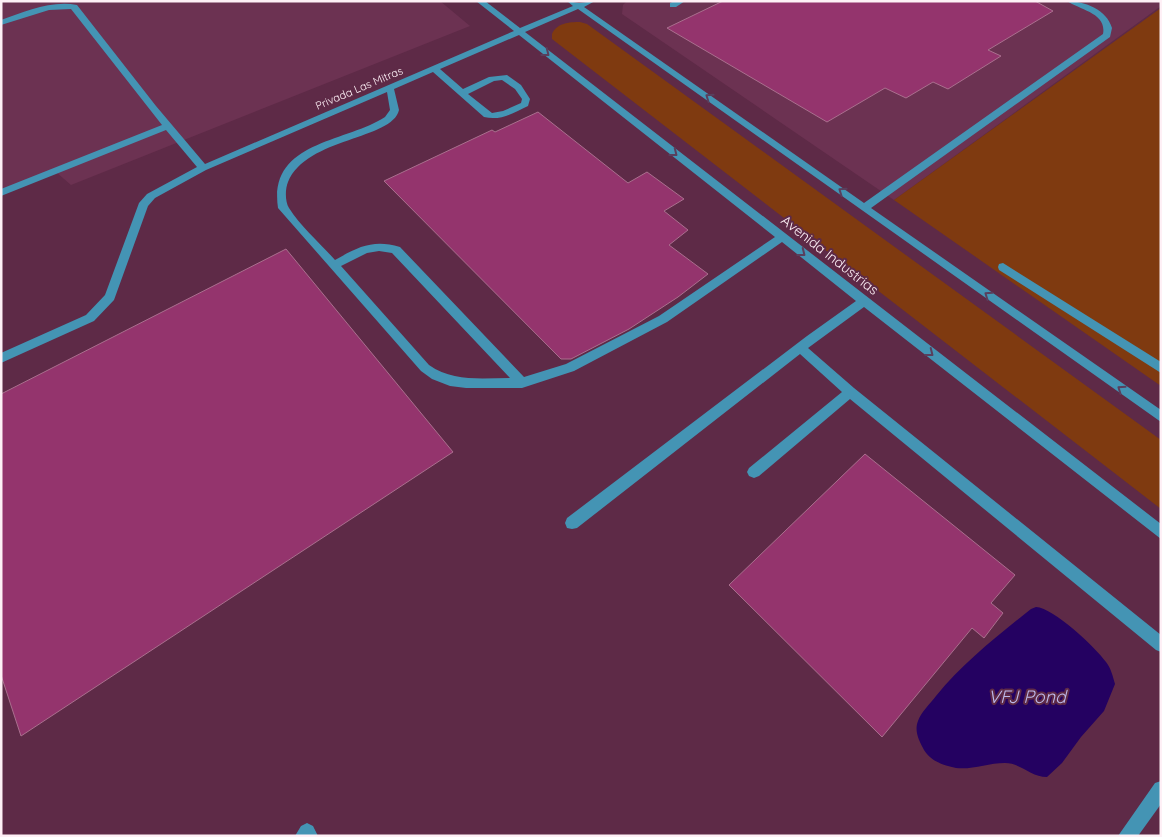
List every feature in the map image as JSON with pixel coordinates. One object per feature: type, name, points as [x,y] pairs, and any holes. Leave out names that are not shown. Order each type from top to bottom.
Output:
[{"type":"street","name":"Avenida Industrias","points":[[480,1],[1161,533]]},
{"type":"street","name":"Privada Las Mitras","points":[[1,358],[90,318],[110,297],[143,205],[151,196],[203,168],[518,31],[575,4],[591,1]]},
{"type":"street","points":[[673,5],[681,1]]},
{"type":"street","points":[[865,207],[1107,35],[1109,30],[1108,23],[1100,16],[1071,1]]},
{"type":"street","points":[[1,23],[54,6],[64,4],[74,7],[153,108],[203,168]]},
{"type":"street","points":[[575,4],[1161,417]]},
{"type":"street","points":[[434,68],[462,93],[487,115],[493,117],[500,116],[525,104],[526,99],[518,87],[504,77],[492,79],[462,93]]},
{"type":"street","points":[[389,87],[395,106],[393,115],[386,121],[302,156],[292,166],[281,187],[283,208],[425,368],[436,376],[450,381],[466,383],[522,383],[570,368],[663,319],[782,237]]},
{"type":"street","points":[[1,193],[169,126]]},
{"type":"street","points":[[333,266],[368,248],[388,246],[396,250],[522,383]]},
{"type":"street","points":[[1003,267],[1161,368]]},
{"type":"street","points":[[572,523],[864,302]]},
{"type":"street","points":[[801,348],[850,392],[1161,645]]},
{"type":"street","points":[[754,472],[850,392]]},
{"type":"street","points":[[1127,836],[1161,789]]},
{"type":"street","points":[[304,836],[307,832],[310,836]]},
{"type":"shaded area","points":[[1,1],[440,1],[470,26],[71,185],[56,172],[1,195]]},
{"type":"shaded area","points":[[627,1],[1161,1],[1161,6],[894,200],[622,14],[623,5]]},
{"type":"shaded area","points":[[1161,8],[1161,386],[894,200]]},
{"type":"shaded area","points":[[580,22],[587,24],[1161,440],[1161,509],[552,39],[554,30],[560,25]]},
{"type":"water","name":"VFJ Pond","points":[[1036,607],[1053,614],[1074,629],[1108,664],[1115,684],[1104,711],[1081,737],[1062,763],[1047,777],[1036,775],[1021,767],[1005,763],[956,768],[937,762],[927,754],[920,743],[917,725],[921,714],[946,684],[969,661],[1006,629]]},
{"type":"building","points":[[723,1],[1035,1],[1053,11],[988,50],[1001,56],[948,89],[933,82],[906,98],[885,88],[827,122],[667,28]]},
{"type":"building","points":[[538,112],[628,183],[647,172],[684,199],[664,211],[688,230],[669,245],[708,274],[678,297],[629,329],[571,359],[561,359],[384,181],[492,130],[495,132]]},
{"type":"building","points":[[286,249],[453,452],[21,736],[1,675],[1,394]]},
{"type":"building","points":[[865,454],[1015,575],[991,603],[1003,613],[984,638],[972,628],[882,737],[729,585]]}]
